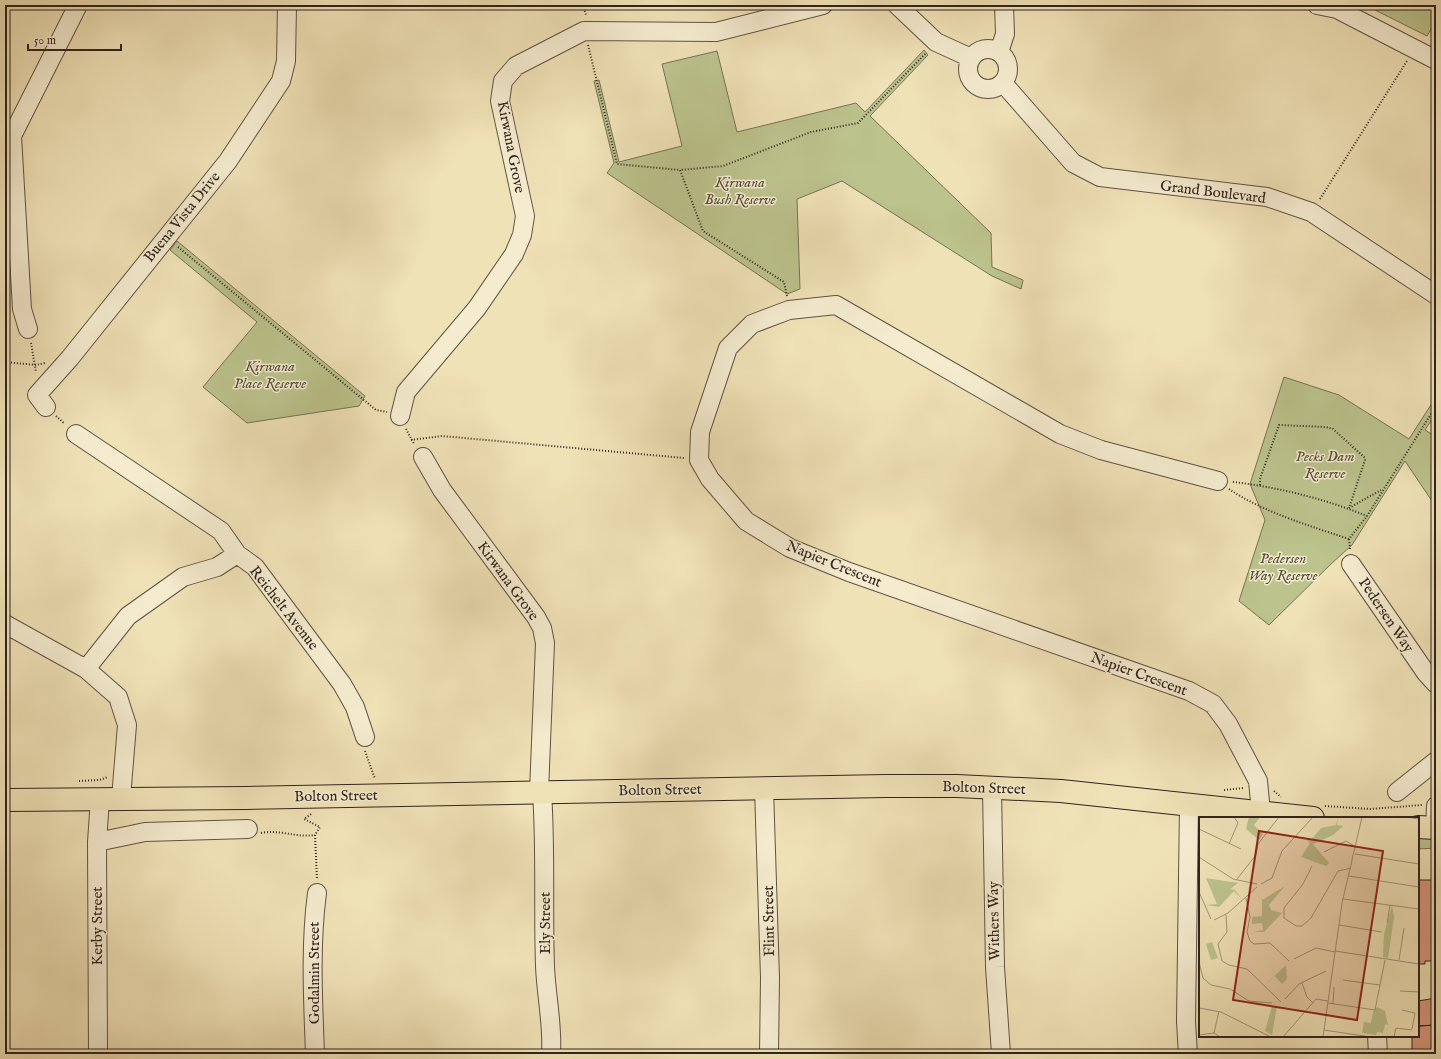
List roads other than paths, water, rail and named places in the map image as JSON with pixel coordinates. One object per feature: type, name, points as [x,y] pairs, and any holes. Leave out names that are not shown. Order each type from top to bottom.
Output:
[{"type":"main road","name":"Bolton Street","points":[[5,800],[886,786],[992,788],[1068,792],[1304,817]]},
{"type":"street","points":[[28,329],[22,309],[12,136],[78,5]]},
{"type":"street","name":"Buena Vista Drive","points":[[42,401],[70,358],[228,161],[281,80],[286,61],[287,5]]},
{"type":"street","name":"Kirwana Grove","points":[[400,416],[406,392],[477,308],[514,254],[522,235],[525,216],[500,101],[503,81],[516,66],[584,30],[716,32],[823,5]]},
{"type":"street","points":[[897,5],[936,42],[971,58]]},
{"type":"street","points":[[999,52],[1005,34],[1004,5]]},
{"type":"street","points":[[1317,5],[1337,9],[1436,60]]},
{"type":"street","points":[[989,49],[999,52],[1007,61],[1008,72],[1004,83],[995,89],[985,90],[976,86],[970,78],[968,68],[971,58],[979,51],[989,49]]},
{"type":"street","name":"Grand Boulevard","points":[[1004,83],[1073,163],[1100,177],[1267,197],[1311,212],[1436,295]]},
{"type":"street","name":"Napier Crescent","points":[[1218,481],[1101,450],[1060,434],[836,305],[789,310],[752,324],[728,348],[700,432],[699,460],[710,479],[746,521],[790,548],[849,572],[1189,691],[1213,704],[1228,724],[1258,781],[1261,812]]},
{"type":"street","name":"Reichelt Avenue","points":[[76,434],[221,531],[237,554],[255,567],[342,684],[355,707],[365,737]]},
{"type":"street","name":"Kirwana Grove","points":[[423,457],[442,490],[536,617],[542,628],[545,643],[541,792]]},
{"type":"street","points":[[86,669],[128,616],[183,578],[217,567],[237,554]]},
{"type":"street","name":"Pedersen Way","points":[[1351,564],[1426,673],[1436,684]]},
{"type":"street","points":[[5,624],[86,669],[118,697],[127,724],[121,798]]},
{"type":"street","points":[[1398,792],[1436,761]]},
{"type":"street","name":"Flint Street","points":[[764,788],[770,978],[769,1054]]},
{"type":"street","name":"Withers Way","points":[[992,788],[995,967],[1000,1054]]},
{"type":"street","name":"Ely Street","points":[[541,792],[545,852],[545,968],[551,1032],[551,1054]]},
{"type":"street","name":"Kerby Street","points":[[98,1054],[97,842],[100,799]]},
{"type":"street","points":[[1188,1054],[1186,1022],[1189,805]]},
{"type":"street","points":[[1430,828],[1436,806]]},
{"type":"street","points":[[97,842],[145,832],[248,829]]},
{"type":"street","name":"Godalmin Street","points":[[315,1054],[312,944],[313,924],[318,893]]},
{"type":"street","points":[[1377,1037],[1378,1054]]},
{"type":"park label","name":"Kirwana Bush Reserve","points":[[740,190]]},
{"type":"park label","name":"Kirwana Place Reserve","points":[[270,374]]},
{"type":"park label","name":"Pecks Dam Reserve","points":[[1325,464]]},
{"type":"park label","name":"Pedersen Way Reserve","points":[[1283,566]]}]
